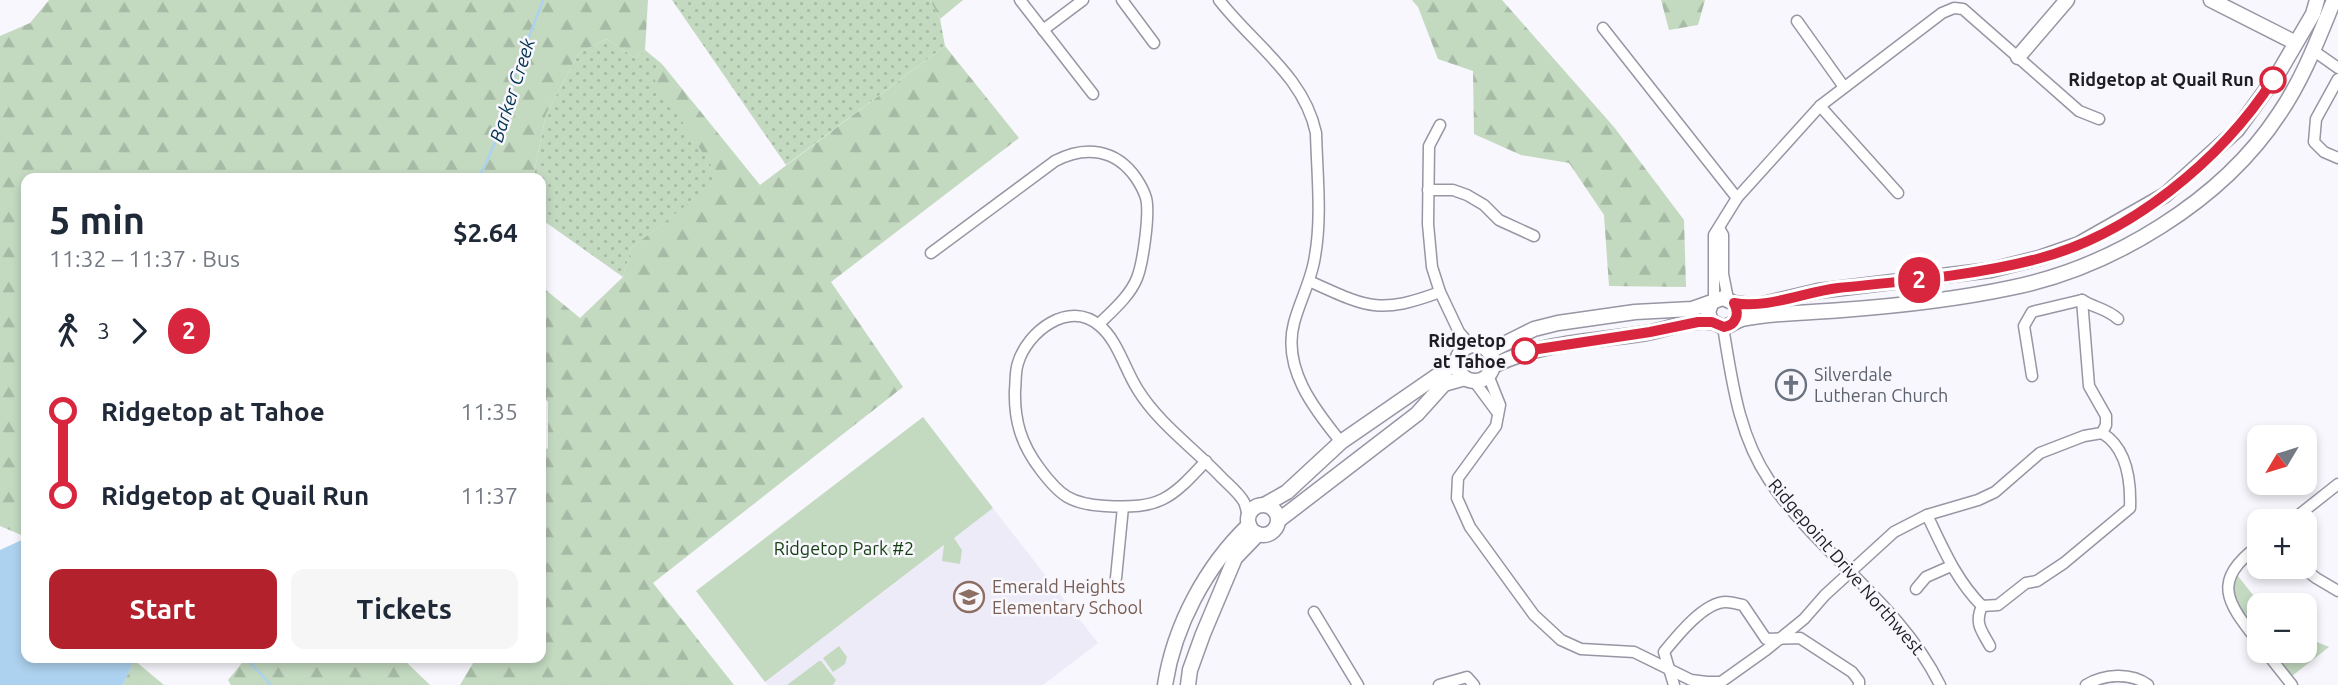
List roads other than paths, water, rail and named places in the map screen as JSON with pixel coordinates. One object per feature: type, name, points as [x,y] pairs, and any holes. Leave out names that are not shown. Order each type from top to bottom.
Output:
[{"type":"main road","points":[[2018,57],[2067,0]]},
{"type":"main road","points":[[2210,0],[2294,42]]},
{"type":"main road","points":[[1486,348],[1501,346],[1534,330],[1558,323],[1635,312],[1692,309],[1722,301],[1755,306],[1818,291],[1991,270],[2079,244],[2165,195],[2246,119],[2279,72],[2294,42],[2313,14],[2317,0]]},
{"type":"main road","points":[[1254,515],[1271,533],[1279,520],[1417,414],[1444,384],[1480,375],[1525,351],[1698,322],[1723,324],[1865,309],[2010,288],[2057,276],[2105,259],[2204,195],[2236,165],[2277,117],[2314,51],[2334,0]]},
{"type":"main road","points":[[2294,42],[2306,37],[2312,41],[2314,51]]},
{"type":"main road","points":[[1722,301],[1738,315],[1723,324]]},
{"type":"main road","points":[[1722,301],[1708,312],[1723,324]]},
{"type":"main road","points":[[1165,685],[1174,648],[1192,602],[1222,554],[1254,515],[1286,492],[1341,442],[1462,349],[1481,345],[1492,356],[1480,375]]},
{"type":"main road","points":[[1462,349],[1460,374],[1480,375]]},
{"type":"main road","points":[[1254,515],[1275,510],[1279,520]]},
{"type":"main road","points":[[1188,685],[1190,670],[1203,634],[1254,515]]},
{"type":"street","points":[[1020,0],[1093,94]]},
{"type":"street","points":[[1043,30],[1083,0]]},
{"type":"street","points":[[1122,0],[1154,43]]},
{"type":"street","points":[[1219,0],[1299,89],[1314,123],[1316,247],[1293,325],[1292,345],[1298,377],[1310,401],[1341,442]]},
{"type":"street","points":[[1722,301],[1723,235],[1719,228],[1737,198],[1819,106],[1952,4],[1963,9],[2079,111],[2099,119]]},
{"type":"street","points":[[1797,21],[1844,87]]},
{"type":"street","points":[[1603,28],[1737,198]]},
{"type":"street","points":[[2314,51],[2338,68]]},
{"type":"street","points":[[2338,79],[2316,119],[2314,142],[2324,152],[2338,158]]},
{"type":"street","points":[[1819,106],[1898,194]]},
{"type":"street","points":[[1440,125],[1429,146],[1428,224],[1432,267],[1462,349]]},
{"type":"street","points":[[931,253],[1055,161],[1085,150],[1104,153],[1118,159],[1141,186],[1146,195],[1148,220],[1136,281],[1099,324]]},
{"type":"street","points":[[1428,190],[1453,190],[1467,195],[1484,205],[1499,220],[1534,236]]},
{"type":"street","points":[[1308,281],[1366,305],[1381,307],[1408,304],[1440,292]]},
{"type":"street","points":[[2082,300],[2089,386],[2106,416],[2102,433]]},
{"type":"street","points":[[2032,376],[2024,326],[2032,312],[2082,300],[2092,307],[2109,311],[2118,319]]},
{"type":"street","points":[[1206,461],[1179,489],[1161,502],[1123,507],[1073,501],[1057,490],[1029,455],[1023,441],[1014,409],[1016,366],[1023,350],[1052,321],[1073,315],[1099,324],[1108,335],[1140,393],[1167,424],[1206,461],[1254,515]]},
{"type":"street","name":"Ridgepoint Drive Northwest","points":[[1723,324],[1734,396],[1747,437],[1768,480],[1808,528],[1885,608],[1918,648],[1940,685]]},
{"type":"street","points":[[1480,375],[1500,405],[1496,426],[1458,478],[1458,498],[1470,527],[1534,615],[1561,640],[1581,649],[1634,652],[1691,680],[1721,682],[1804,620],[1825,596],[1894,532],[1927,515],[1978,500],[1995,492],[2040,453],[2084,436],[2102,433],[2110,438],[2129,473],[2130,508],[2064,563],[2037,581],[2026,583],[1998,605],[1982,606],[1969,593],[1951,566],[1927,515]]},
{"type":"street","points":[[2306,509],[2338,484]]},
{"type":"street","points":[[1116,578],[1123,507]]},
{"type":"street","points":[[2247,555],[2234,568],[2228,584],[2231,602],[2247,628]]},
{"type":"street","points":[[1916,589],[1926,577],[1951,566]]},
{"type":"street","points":[[2317,579],[2338,591]]},
{"type":"street","points":[[1674,685],[1664,652],[1703,612],[1723,602],[1743,605],[1766,639],[1800,638],[1852,672],[1859,685]]},
{"type":"street","points":[[1982,606],[1977,617],[1979,627],[1990,646]]},
{"type":"street","points":[[1314,612],[1358,685]]},
{"type":"street","points":[[2275,663],[2292,685]]},
{"type":"street","points":[[2086,685],[2096,679],[2121,676],[2136,678],[2148,685]]},
{"type":"street","points":[[1439,685],[1466,677],[1474,685]]},
{"type":"water","points":[[21,540],[21,663],[133,663],[123,685],[0,685],[0,550]]},
{"type":"waterway","name":"Barker Creek","points":[[481,173],[504,123],[515,74],[543,0]]},
{"type":"waterway","points":[[251,663],[271,685]]},
{"type":"place","name":"Ridgetop at Quail Run","points":[[2273,80]]},
{"type":"place","name":"Ridgetop at Tahoe","points":[[1525,351]]},
{"type":"place","name":"Silverdale Lutheran Church","points":[[1791,385]]},
{"type":"place","name":"Emerald Heights Elementary School","points":[[969,597]]},
{"type":"park label","name":"Ridgetop Park #2","points":[[844,549]]}]
